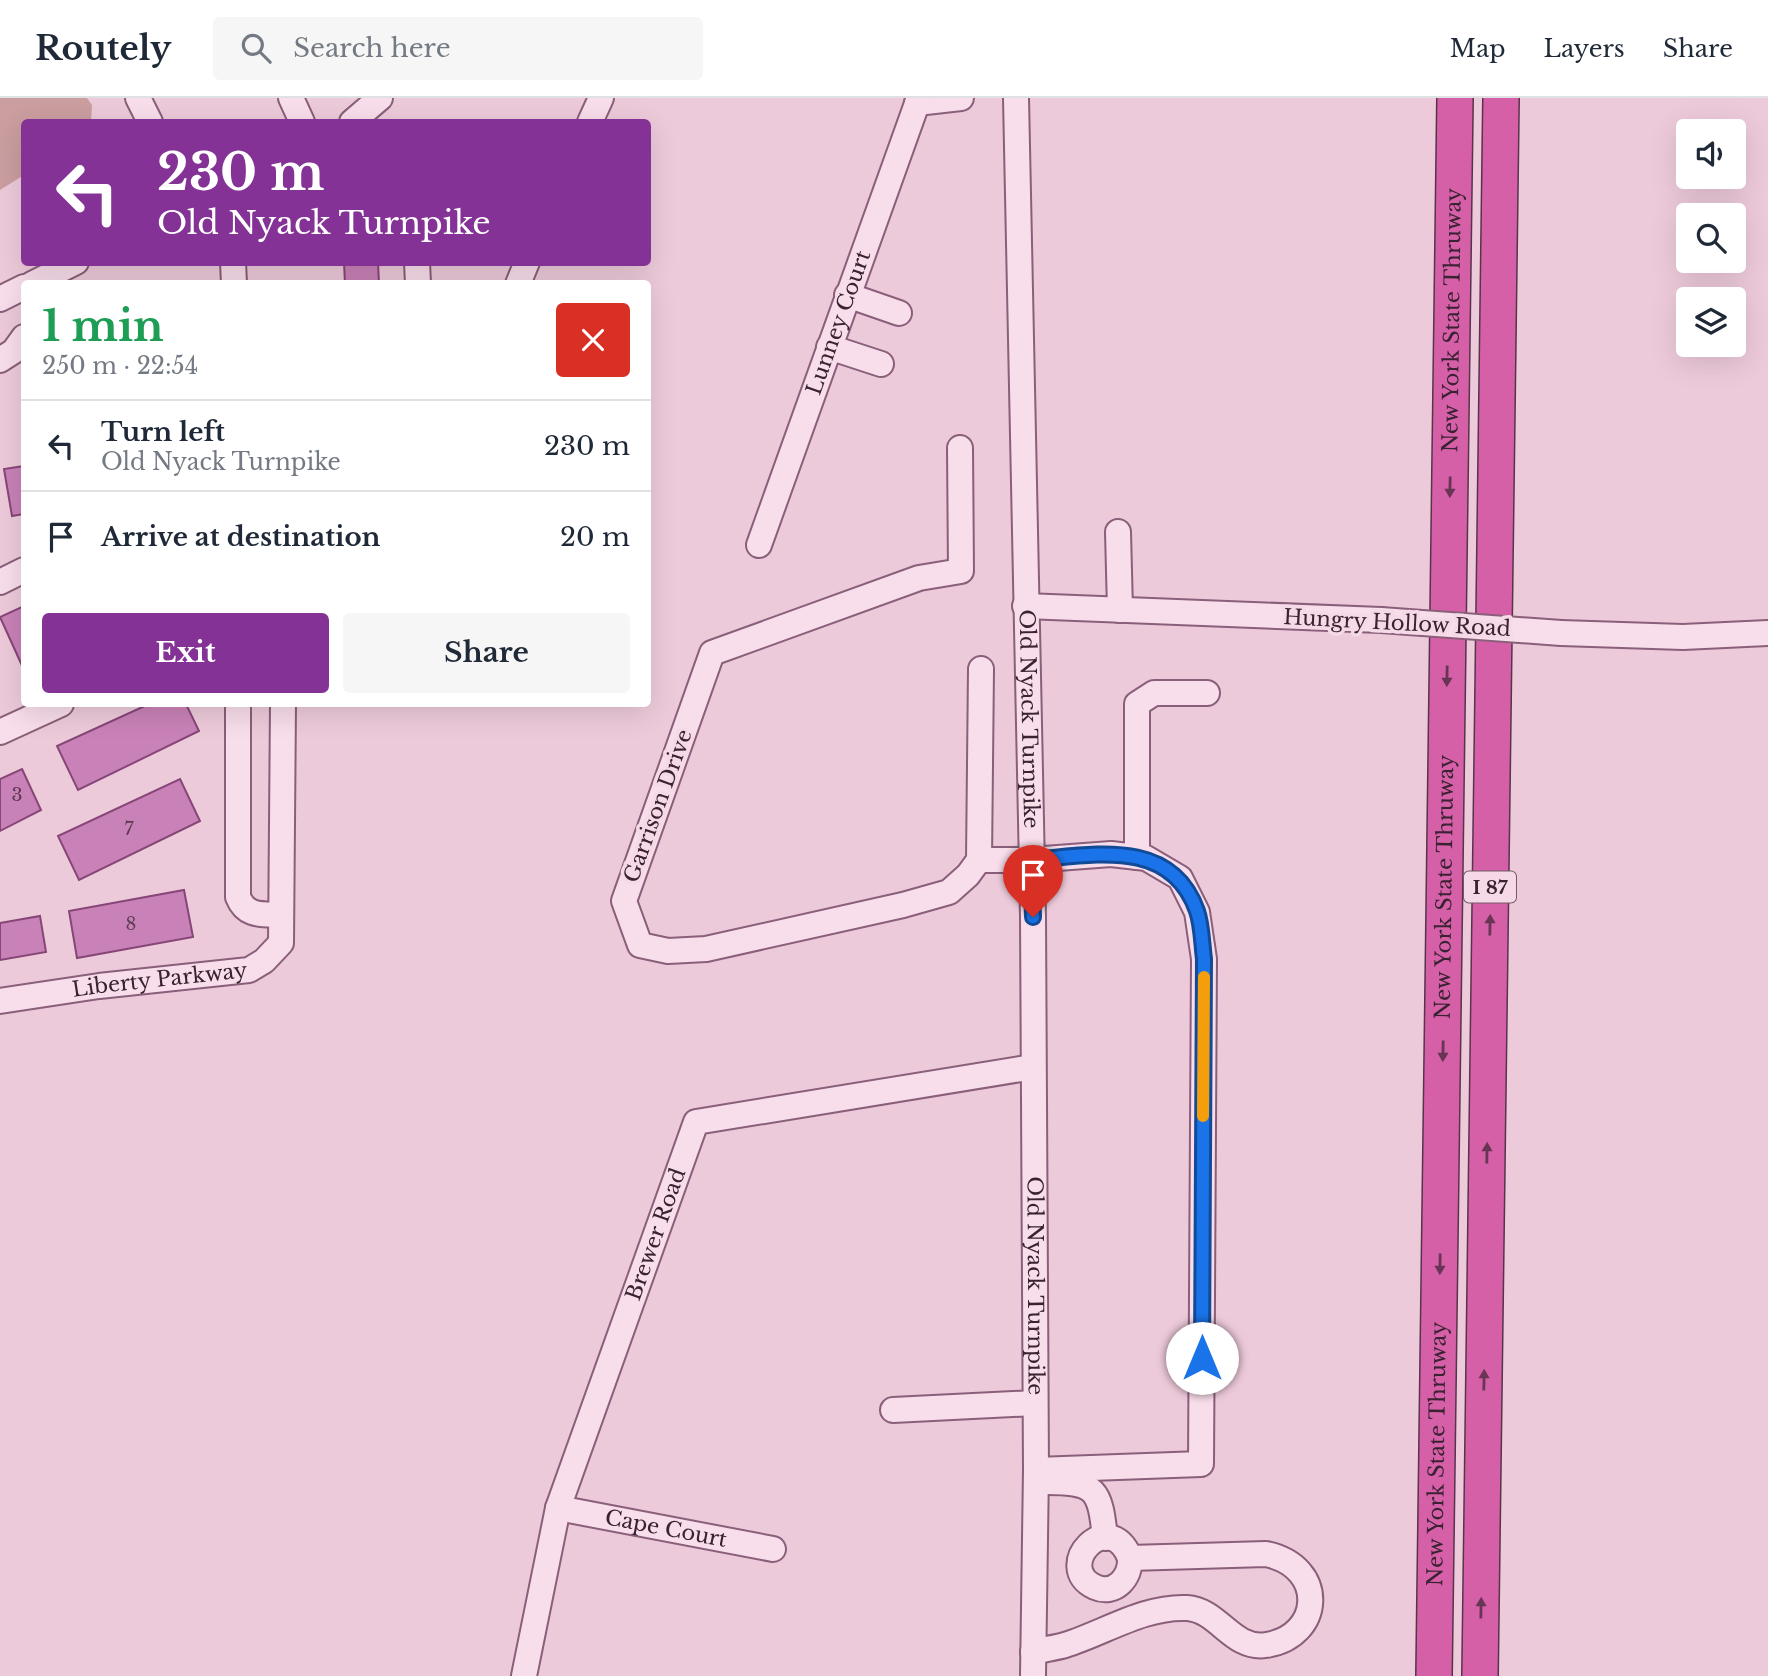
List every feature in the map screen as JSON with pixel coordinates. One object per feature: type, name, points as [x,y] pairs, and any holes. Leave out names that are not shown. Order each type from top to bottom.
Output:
[{"type":"highway","name":"New York State Thruway","points":[[1434,1676],[1455,98]]},
{"type":"highway","name":"I 87","points":[[1480,1676],[1501,98]]},
{"type":"street","points":[[138,98],[148,119]]},
{"type":"street","points":[[291,98],[301,119]]},
{"type":"street","points":[[361,119],[380,98]]},
{"type":"street","points":[[591,119],[601,98]]},
{"type":"street","points":[[918,100],[961,98]]},
{"type":"street","name":"Old Nyack Turnpike","points":[[1016,98],[1031,860],[1035,1402],[1033,1664]]},
{"type":"street","name":"Lunney Court","points":[[759,545],[918,100]]},
{"type":"street","points":[[43,280],[69,266]]},
{"type":"street","points":[[847,296],[899,313]]},
{"type":"street","points":[[0,360],[14,351],[21,341]]},
{"type":"street","points":[[829,346],[881,364]]},
{"type":"street","name":"Garrison Drive","points":[[960,448],[961,571],[919,578],[712,653],[624,901],[640,945],[668,951],[706,949],[903,905],[949,892],[968,875],[979,860]]},
{"type":"street","points":[[1118,532],[1120,610]]},
{"type":"street","points":[[0,582],[21,572]]},
{"type":"street","name":"Hungry Hollow Road","points":[[1026,606],[1381,620],[1562,633],[1683,637],[1768,633]]},
{"type":"street","points":[[981,669],[979,860],[1031,860],[1111,854],[1146,858],[1180,878],[1198,912],[1204,959],[1201,1464],[1035,1476]]},
{"type":"street","points":[[1138,857],[1137,704],[1154,693],[1207,693]]},
{"type":"street","points":[[0,732],[54,707]]},
{"type":"street","points":[[238,707],[238,897],[241,905],[254,914],[281,915]]},
{"type":"street","name":"Liberty Parkway","points":[[0,1001],[99,986],[249,970],[264,961],[281,943],[283,707]]},
{"type":"street","name":"Brewer Road","points":[[524,1676],[558,1508],[696,1122],[1033,1067]]},
{"type":"street","points":[[893,1410],[1035,1402]]},
{"type":"street","points":[[1035,1476],[1076,1482],[1088,1487],[1097,1498],[1103,1514],[1105,1538]]},
{"type":"street","name":"Cape Court","points":[[558,1508],[773,1549]]},
{"type":"street","points":[[1105,1538],[1121,1544],[1130,1558],[1128,1574],[1117,1586],[1101,1589],[1087,1581],[1080,1566],[1083,1549],[1089,1543],[1105,1538]]},
{"type":"street","points":[[1033,1664],[1065,1645],[1156,1611],[1187,1608],[1207,1612],[1236,1639],[1252,1645],[1268,1645],[1300,1628],[1310,1609],[1310,1588],[1298,1568],[1284,1558],[1266,1554],[1130,1558]]},
{"type":"shaded area","points":[[0,98],[87,98],[92,105],[91,119],[21,119],[21,177],[0,190]]},
{"type":"building","points":[[344,266],[378,266],[379,280],[345,280]]},
{"type":"building","points":[[21,466],[21,514],[12,516],[4,469]]},
{"type":"building","points":[[21,607],[21,663],[0,617]]},
{"type":"building","points":[[142,707],[187,707],[199,731],[78,790],[57,746]]},
{"type":"building","points":[[22,769],[41,810],[0,831],[0,779]]},
{"type":"building","points":[[180,779],[200,821],[79,880],[58,836]]},
{"type":"building","points":[[184,890],[193,937],[77,958],[69,911]]},
{"type":"building","points":[[40,916],[46,952],[0,960],[0,923]]},
{"type":"slow traffic","points":[[1203,1116],[1204,977]]},
{"type":"route","points":[[1033,917],[1031,860],[1111,854],[1146,858],[1180,878],[1198,912],[1204,959],[1202,1358]]}]
